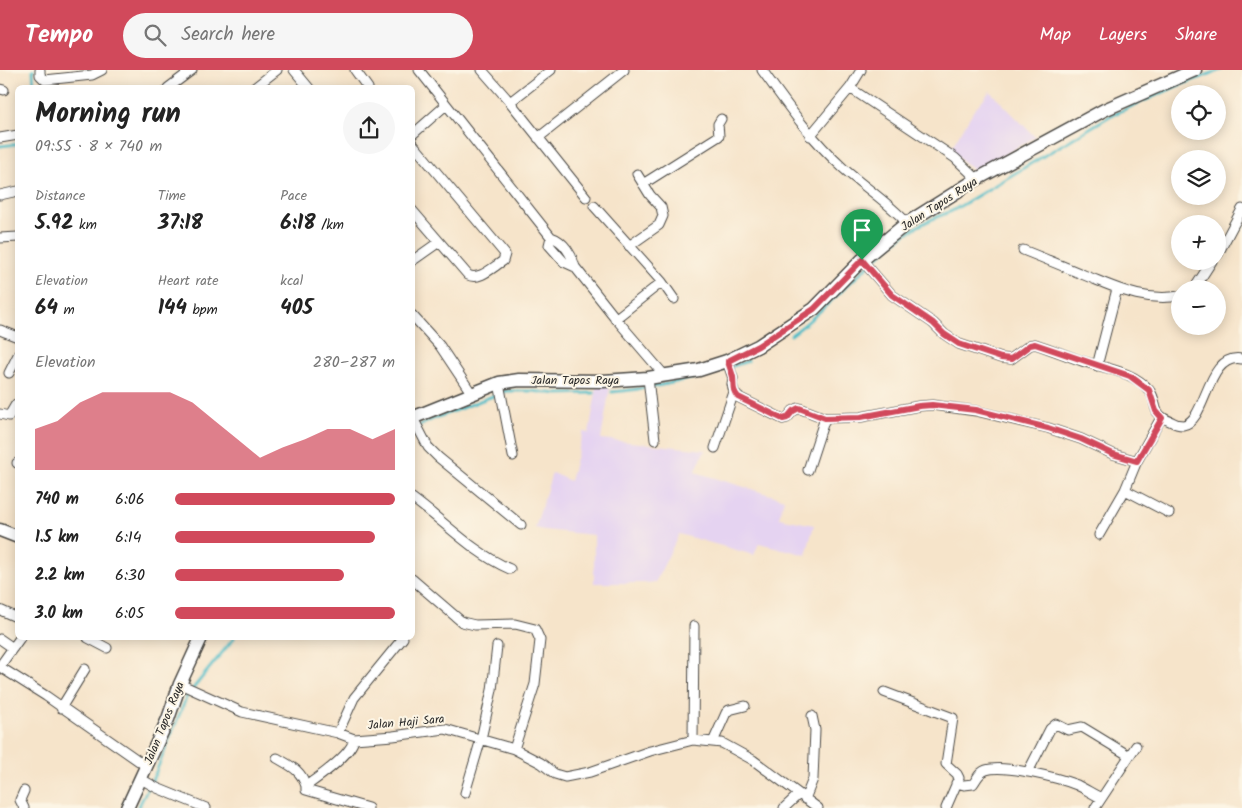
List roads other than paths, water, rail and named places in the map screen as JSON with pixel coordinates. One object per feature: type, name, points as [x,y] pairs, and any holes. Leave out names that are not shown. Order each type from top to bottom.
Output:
[{"type":"main road","name":"Jalan Tapos Raya","points":[[415,418],[472,394],[500,389],[520,380],[603,381],[649,386],[665,376],[728,363],[758,346],[814,309],[908,223],[977,179],[1072,126],[1182,73]]},
{"type":"main road","points":[[0,530],[15,535]]},
{"type":"main road","name":"Jalan Tapos Raya","points":[[127,808],[145,781],[146,766],[168,719],[187,688],[200,640]]},
{"type":"street","points":[[40,70],[40,75],[44,80],[102,70]]},
{"type":"street","points":[[172,85],[192,70]]},
{"type":"street","points":[[259,85],[277,70]]},
{"type":"street","points":[[294,70],[306,85]]},
{"type":"street","points":[[355,70],[366,85]]},
{"type":"street","points":[[419,70],[551,237],[558,239],[569,253],[576,267],[615,319],[665,376]]},
{"type":"street","points":[[482,70],[586,197]]},
{"type":"street","points":[[510,102],[551,70]]},
{"type":"street","points":[[538,138],[624,70]]},
{"type":"street","points":[[762,70],[810,136],[843,168],[908,223]]},
{"type":"street","points":[[810,136],[850,88],[861,70]]},
{"type":"street","points":[[850,88],[955,158],[977,179]]},
{"type":"street","points":[[415,132],[446,105]]},
{"type":"street","points":[[643,184],[720,136],[718,124],[722,119]]},
{"type":"street","points":[[0,138],[15,136]]},
{"type":"street","points":[[415,148],[505,254],[505,258],[478,276],[472,277],[468,275],[415,213]]},
{"type":"street","points":[[629,246],[659,225],[663,216],[661,207],[650,195],[637,174]]},
{"type":"street","points":[[0,195],[15,191]]},
{"type":"street","points":[[594,206],[662,282],[674,299]]},
{"type":"street","points":[[1226,239],[1242,209]]},
{"type":"street","points":[[0,238],[15,237]]},
{"type":"street","points":[[415,259],[440,242]]},
{"type":"street","points":[[1022,250],[1117,289],[1149,297],[1171,296]]},
{"type":"street","points":[[864,262],[892,295],[933,323],[944,334],[959,344],[1001,358],[1011,359],[1030,345],[1035,344],[1130,376],[1149,390],[1156,411],[1162,418],[1175,424],[1183,425],[1190,422],[1218,369],[1224,362],[1238,358],[1242,359]]},
{"type":"street","points":[[615,319],[662,282]]},
{"type":"street","points":[[1097,366],[1117,289]]},
{"type":"street","points":[[415,318],[440,346],[472,394]]},
{"type":"street","points":[[0,330],[15,335]]},
{"type":"street","points":[[10,373],[15,361]]},
{"type":"street","points":[[728,363],[733,378],[734,392],[738,397],[783,419],[799,408],[825,418],[861,417],[932,405],[976,410],[1056,431],[1081,439],[1113,454],[1137,461]]},
{"type":"street","points":[[649,386],[655,440]]},
{"type":"street","points":[[500,389],[513,456]]},
{"type":"street","points":[[715,448],[734,392]]},
{"type":"street","points":[[0,414],[9,416],[15,406]]},
{"type":"street","points":[[808,470],[825,418]]},
{"type":"street","points":[[1099,535],[1125,490],[1137,461],[1162,418]]},
{"type":"street","points":[[415,423],[428,447],[438,457],[521,525]]},
{"type":"street","points":[[1125,490],[1168,513]]},
{"type":"street","points":[[415,500],[436,515],[475,550],[492,561],[510,569]]},
{"type":"street","points":[[415,582],[462,622],[475,625],[515,624],[535,629],[540,640],[535,684],[514,749]]},
{"type":"street","points":[[0,610],[15,617]]},
{"type":"street","points":[[693,740],[694,626]]},
{"type":"street","points":[[0,639],[13,648]]},
{"type":"street","points":[[19,640],[0,666],[146,766]]},
{"type":"street","points":[[92,640],[107,648]]},
{"type":"street","points":[[338,733],[354,698],[401,640]]},
{"type":"street","points":[[465,793],[481,738],[492,690],[497,646]]},
{"type":"street","points":[[61,708],[85,669]]},
{"type":"street","name":"Jalan Haji Sara","points":[[187,688],[242,712],[354,738],[393,736],[445,729],[514,749],[542,763],[555,774],[565,777],[590,772],[641,754],[693,740],[722,743],[753,760],[818,808]]},
{"type":"street","points":[[884,692],[953,718],[946,764],[959,776],[946,808]]},
{"type":"street","points":[[713,742],[726,712],[745,706]]},
{"type":"street","points":[[784,808],[802,796],[813,779],[815,730],[812,716]]},
{"type":"street","points":[[1028,772],[1050,729],[1056,724],[1068,730],[1082,726],[1128,755]]},
{"type":"street","points":[[306,786],[320,777],[352,748],[354,738]]},
{"type":"street","points":[[1095,808],[1128,755],[1136,746]]},
{"type":"street","points":[[277,758],[299,772],[304,778],[307,791],[368,808]]},
{"type":"street","points":[[956,783],[964,785],[973,784],[980,773],[987,769],[1005,769],[1028,772],[1077,786],[1101,798]]},
{"type":"street","points":[[145,781],[157,788],[206,808]]},
{"type":"street","points":[[24,791],[20,800],[24,808]]},
{"type":"waterway","points":[[33,70],[34,85]]},
{"type":"waterway","points":[[791,335],[821,311],[877,257],[912,229],[952,211],[1110,116],[1180,85],[1221,70]]},
{"type":"waterway","points":[[0,146],[15,144]]},
{"type":"waterway","points":[[612,392],[647,388],[681,381],[748,361]]},
{"type":"waterway","points":[[415,428],[433,419],[506,391],[558,394],[594,393]]},
{"type":"waterway","points":[[138,808],[156,772],[187,696],[232,640]]}]
